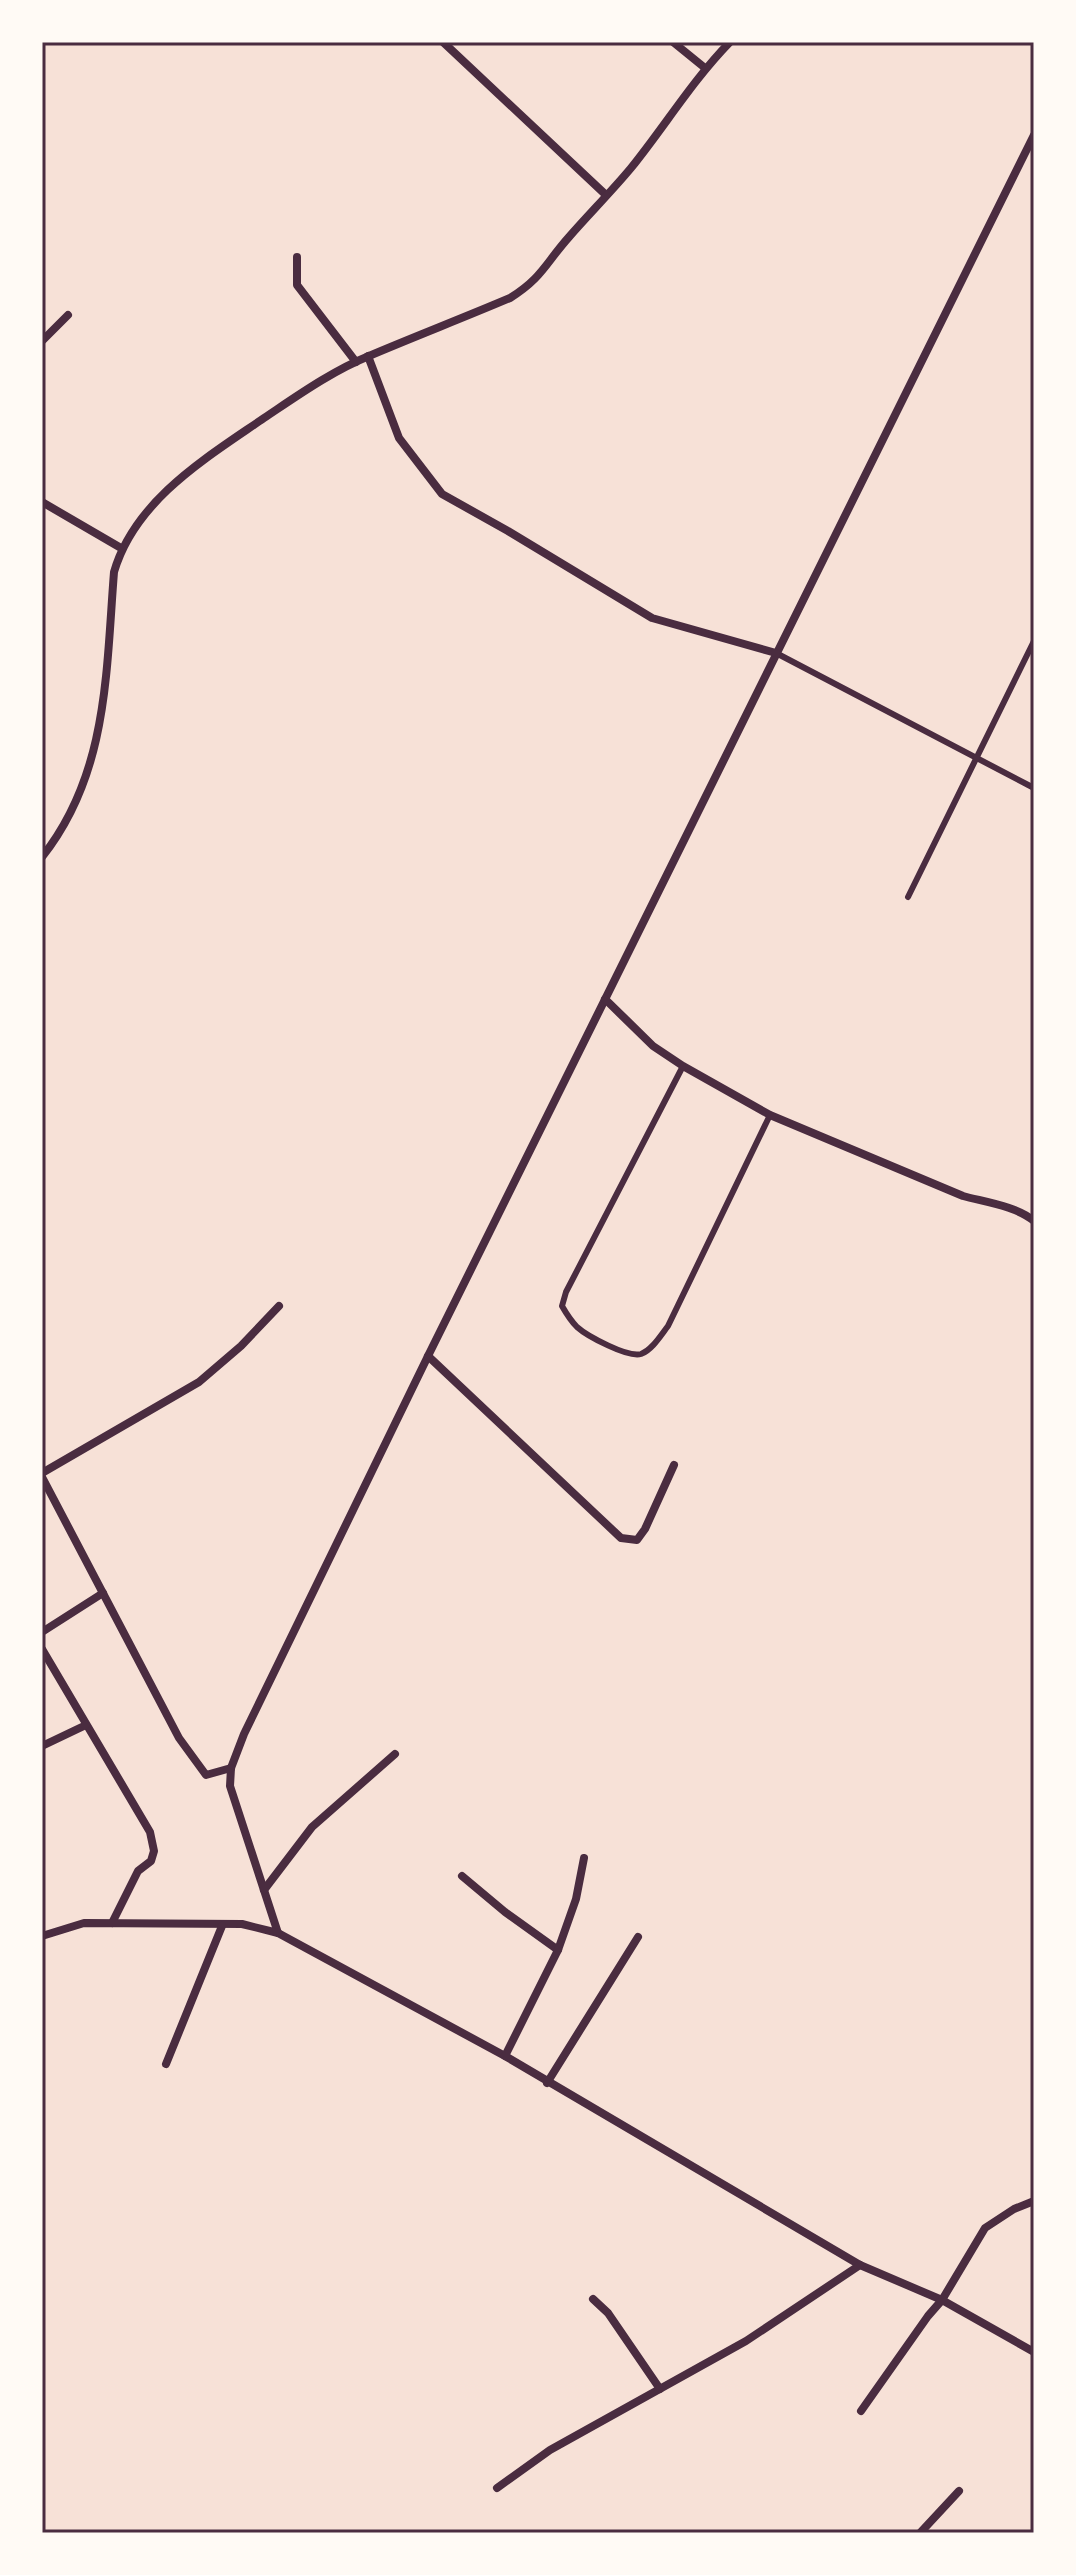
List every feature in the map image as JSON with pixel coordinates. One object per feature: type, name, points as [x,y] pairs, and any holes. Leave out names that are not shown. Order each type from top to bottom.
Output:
[{"type":"street","points":[[443,42],[606,195]]},
{"type":"street","points":[[673,42],[705,68]]},
{"type":"street","points":[[42,857],[61,833],[79,799],[93,762],[100,727],[114,572],[121,548],[162,496],[206,456],[304,391],[368,356],[510,298],[530,285],[630,169],[705,68],[730,42]]},
{"type":"street","points":[[278,1933],[230,1786],[231,1768],[244,1734],[428,1356],[1034,135]]},
{"type":"street","points":[[297,257],[297,285],[356,362]]},
{"type":"street","points":[[42,341],[68,315]]},
{"type":"street","points":[[368,356],[399,438],[442,494],[652,618],[776,653]]},
{"type":"street","points":[[42,502],[121,548]]},
{"type":"street","points":[[605,999],[653,1046],[770,1115],[963,1196],[1029,1216],[1034,1221]]},
{"type":"street","points":[[231,1768],[206,1775],[179,1738],[42,1475],[199,1382],[241,1346],[279,1306]]},
{"type":"street","points":[[428,1356],[621,1538],[637,1540],[645,1529],[674,1465]]},
{"type":"street","points":[[42,1632],[103,1593]]},
{"type":"street","points":[[42,1649],[150,1832],[154,1851],[151,1861],[138,1871],[112,1923]]},
{"type":"street","points":[[42,1746],[86,1725]]},
{"type":"street","points":[[264,1890],[312,1827],[395,1754]]},
{"type":"street","points":[[505,2056],[558,1950],[576,1899],[584,1858]]},
{"type":"street","points":[[462,1876],[558,1950]]},
{"type":"street","points":[[42,1936],[84,1923],[242,1924],[278,1933],[505,2056],[860,2265],[942,2300],[1034,2352]]},
{"type":"street","points":[[166,2064],[222,1926]]},
{"type":"street","points":[[547,2083],[638,1937]]},
{"type":"street","points":[[861,2411],[942,2300],[985,2228],[1014,2209],[1034,2201]]},
{"type":"street","points":[[497,2488],[550,2450],[746,2341],[860,2265]]},
{"type":"street","points":[[593,2299],[608,2313],[660,2389]]},
{"type":"street","points":[[920,2533],[959,2491]]},
{"type":"lane","points":[[908,897],[1034,641]]},
{"type":"lane","points":[[776,653],[1034,788]]},
{"type":"lane","points":[[683,1066],[566,1292],[562,1306],[578,1328],[628,1354],[640,1354],[652,1345],[668,1326],[770,1115]]}]
